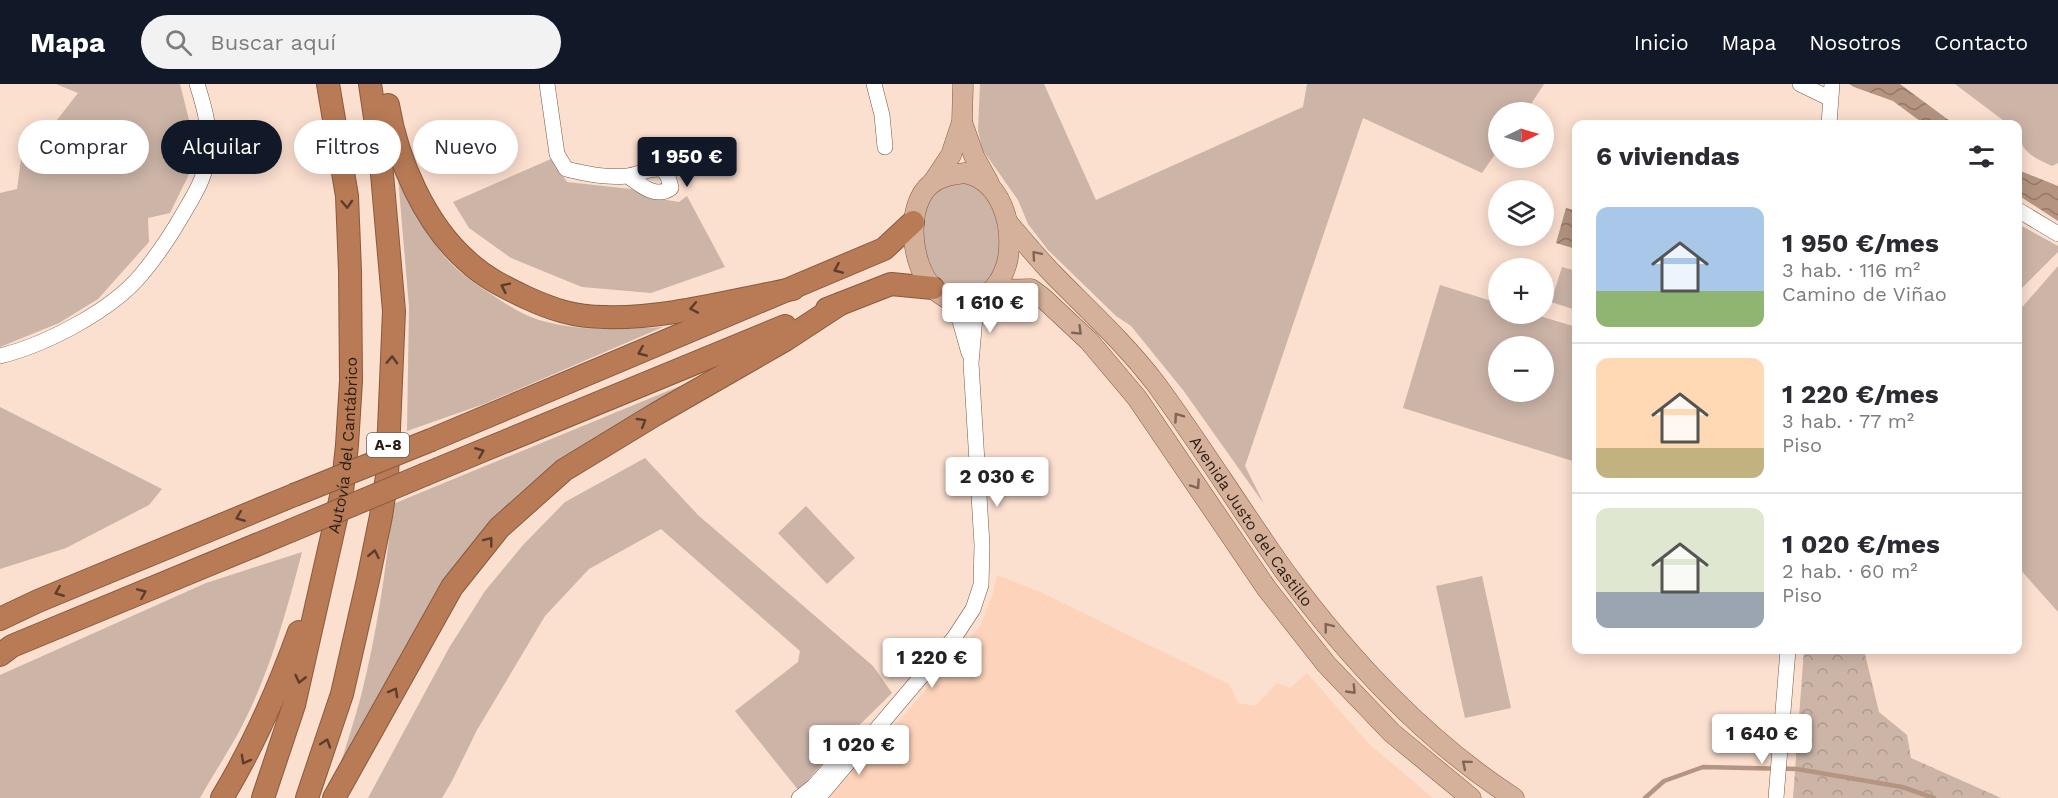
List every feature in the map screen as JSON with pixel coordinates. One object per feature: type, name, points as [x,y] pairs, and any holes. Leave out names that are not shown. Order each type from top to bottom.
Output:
[{"type":"highway","name":"Autovía del Cantábrico","points":[[263,798],[294,705],[324,579],[330,540],[342,492],[347,445],[351,381],[347,196],[328,84]]},
{"type":"highway","name":"A-8","points":[[307,798],[342,694],[368,580],[387,476],[394,311],[380,151],[370,84]]},
{"type":"highway","points":[[384,84],[392,131],[405,169],[432,222],[466,261],[499,285],[556,311],[602,317],[648,316],[793,289]]},
{"type":"highway","points":[[0,619],[38,601],[793,289],[884,249],[913,222]]},
{"type":"highway","points":[[0,655],[12,646],[891,284],[941,294]]},
{"type":"highway","points":[[334,798],[452,587],[499,528],[564,470],[785,340],[840,304]]},
{"type":"highway","points":[[222,798],[245,760],[264,720],[292,650],[330,540]]},
{"type":"main road","points":[[962,122],[974,156],[1008,223],[1010,241],[1003,276],[987,295],[966,302],[941,294],[916,258],[913,222],[922,195],[951,155],[962,122],[963,84]]},
{"type":"main road","points":[[931,184],[950,175],[965,173],[978,176],[992,188]]},
{"type":"main road","name":"Avenida Justo del Castillo","points":[[1008,223],[1049,270],[1104,324],[1155,383],[1285,572],[1343,646],[1408,714],[1485,779],[1514,798]]},
{"type":"main road","name":"Avenida Justo del Castillo","points":[[987,295],[1031,289],[1089,341],[1137,398],[1267,589],[1326,664],[1392,733],[1471,798]]},
{"type":"street","points":[[0,356],[62,334],[115,299],[140,276],[170,236],[200,185],[207,161],[209,138],[207,118],[197,84]]},
{"type":"street","points":[[547,84],[557,154],[566,169],[600,177],[628,176]]},
{"type":"street","points":[[874,84],[882,115],[885,147]]},
{"type":"street","points":[[1800,84],[1831,92],[1830,120]]},
{"type":"street","points":[[2022,212],[2058,234]]},
{"type":"street","points":[[941,294],[960,321],[971,363]]},
{"type":"street","points":[[818,798],[954,638],[973,609],[981,585],[982,544],[971,363],[975,317],[987,295]]},
{"type":"street","points":[[1776,798],[1788,654]]},
{"type":"street","points":[[799,798],[814,786],[865,729],[885,719]]},
{"type":"shaded area","points":[[997,575],[1038,591],[1229,684],[1238,703],[1255,706],[1277,683],[1290,688],[1307,673],[1369,744],[1433,798],[816,798],[872,753],[981,625]]},
{"type":"green space","points":[[56,84],[180,84],[189,120],[161,120],[161,174],[189,174],[170,213],[148,218],[149,242],[98,299],[59,323],[0,347],[0,193],[17,189],[19,174],[149,174],[149,120],[57,120],[78,93]]},
{"type":"green space","points":[[980,84],[1044,84],[1096,200],[1303,107],[1307,84],[1544,84],[1532,102],[1488,102],[1488,164],[1482,173],[1363,118],[1245,466],[1264,504],[1183,390],[1131,326],[1116,316],[1048,250],[1028,224],[1018,200],[982,149],[978,130]]},
{"type":"green space","points":[[1955,84],[2058,84],[2058,163],[2052,166],[2027,151],[2022,144],[2022,120],[2003,120]]},
{"type":"green space","points":[[551,159],[567,182],[631,189],[648,197],[679,202],[687,196],[725,267],[651,293],[582,287],[511,258],[469,228],[453,202]]},
{"type":"green space","points":[[978,175],[1010,241],[981,300],[933,288],[917,208],[922,195]]},
{"type":"green space","points":[[398,177],[425,229],[445,257],[473,282],[514,309],[539,320],[569,326],[601,329],[663,327],[484,404],[407,431],[409,307]]},
{"type":"green space","points":[[2022,226],[2058,246],[2058,252],[2022,288]]},
{"type":"green space","points":[[2058,266],[2058,612],[2022,572],[2022,307]]},
{"type":"green space","points":[[1562,267],[1572,270],[1572,309],[1554,303],[1554,292]]},
{"type":"green space","points":[[1440,285],[1488,300],[1488,324],[1554,324],[1554,320],[1572,326],[1572,461],[1403,408]]},
{"type":"green space","points":[[692,381],[479,542],[334,785],[358,707],[372,649],[393,504]]},
{"type":"green space","points":[[0,407],[162,489],[149,505],[66,548],[0,569]]},
{"type":"green space","points":[[645,458],[698,515],[873,666],[892,693],[831,753],[799,791],[735,711],[798,662],[800,651],[661,529],[589,569],[545,616],[477,730],[442,798],[368,798],[449,648],[485,591],[523,545],[565,502]]},
{"type":"green space","points":[[806,506],[855,558],[827,584],[778,533]]},
{"type":"green space","points":[[302,552],[284,617],[254,702],[200,798],[0,798],[0,675],[206,583]]},
{"type":"green space","points":[[1482,576],[1511,708],[1465,718],[1436,586]]},
{"type":"green space","points":[[1804,654],[1865,654],[1879,712],[1907,735],[1911,758],[2001,798],[1793,798]]},
{"type":"water","points":[[1849,84],[1900,84],[1949,120],[1919,120],[1893,101]]},
{"type":"water","points":[[2022,172],[2058,186],[2058,221],[2022,198]]},
{"type":"water","points":[[1566,208],[1572,210],[1572,248],[1556,243]]},
{"type":"waterway","points":[[1645,798],[1664,781],[1703,767],[1797,769],[1902,787],[1934,798]]}]
